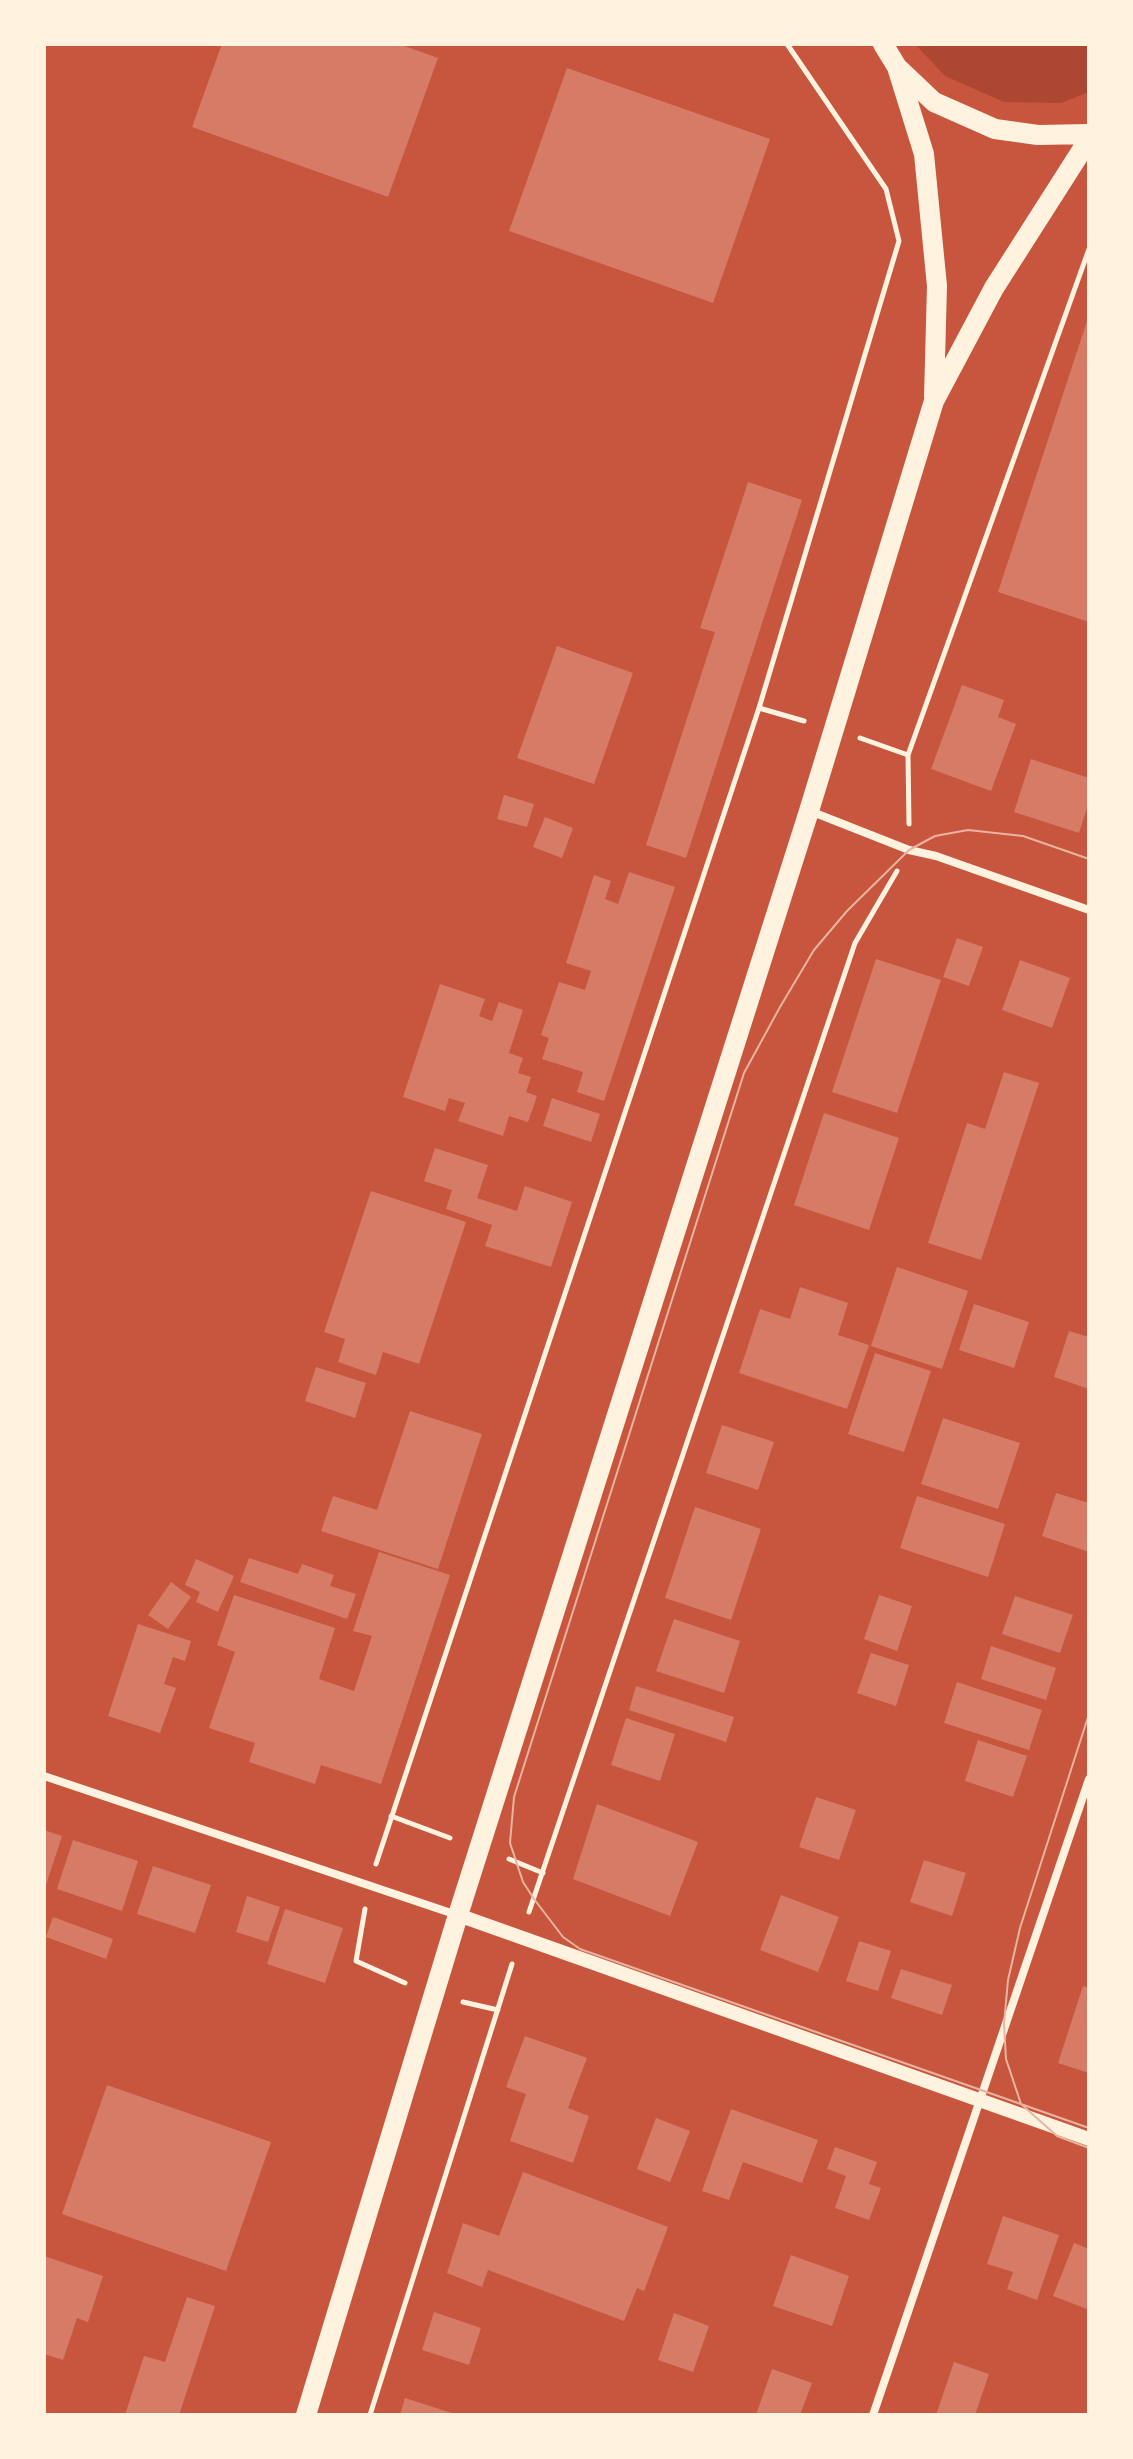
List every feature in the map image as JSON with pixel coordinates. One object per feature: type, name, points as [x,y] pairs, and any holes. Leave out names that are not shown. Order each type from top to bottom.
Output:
[{"type":"main road","points":[[883,44],[897,67],[924,154],[937,286],[934,401]]},
{"type":"main road","points":[[306,2415],[458,1915],[809,811],[934,401],[994,288],[1089,137],[995,129],[934,102],[897,67]]},
{"type":"street","points":[[809,811],[909,850],[936,856],[1089,910]]},
{"type":"street","points":[[44,1776],[458,1915],[1089,2139]]},
{"type":"street","points":[[873,2415],[1089,1779]]},
{"type":"path","points":[[356,1961],[369,1886],[759,708],[899,241],[886,189],[787,44]]},
{"type":"path","points":[[370,2415],[520,1938],[855,943],[909,850],[908,755],[1089,249]]},
{"type":"shaded area","points":[[915,44],[1089,44],[1089,92],[1061,103],[1004,102],[945,76]]},
{"type":"building","points":[[222,44],[399,44],[438,58],[388,197],[192,127]]},
{"type":"building","points":[[567,68],[770,139],[713,303],[509,231]]},
{"type":"building","points":[[1089,315],[1089,622],[998,592]]},
{"type":"building","points":[[748,482],[802,500],[686,858],[646,845],[715,632],[700,628]]},
{"type":"building","points":[[557,646],[633,673],[594,784],[517,758]]},
{"type":"building","points":[[962,685],[1004,700],[998,717],[1016,724],[991,791],[931,769]]},
{"type":"building","points":[[1031,759],[1089,778],[1089,802],[1079,833],[1014,812]]},
{"type":"building","points":[[504,795],[534,804],[527,827],[497,819]]},
{"type":"building","points":[[545,817],[573,828],[562,858],[533,847]]},
{"type":"building","points":[[629,872],[675,887],[604,1101],[577,1092],[583,1072],[542,1059],[549,1038],[541,1035],[559,982],[585,990],[591,971],[566,963],[594,875],[611,881],[605,899],[618,904]]},
{"type":"building","points":[[957,938],[983,947],[969,986],[943,977]]},
{"type":"building","points":[[876,959],[941,980],[897,1113],[832,1092]]},
{"type":"building","points":[[1020,960],[1070,978],[1052,1028],[1002,1010]]},
{"type":"building","points":[[440,984],[485,999],[479,1016],[492,1021],[499,1002],[523,1010],[509,1053],[523,1058],[518,1073],[531,1077],[526,1092],[537,1096],[528,1122],[509,1116],[503,1136],[458,1121],[465,1103],[449,1098],[445,1111],[403,1097]]},
{"type":"building","points":[[1004,1072],[1039,1083],[981,1260],[928,1243],[967,1123],[985,1129]]},
{"type":"building","points":[[552,1098],[600,1114],[591,1142],[543,1126]]},
{"type":"building","points":[[824,1113],[899,1138],[869,1230],[794,1205]]},
{"type":"building","points":[[435,1148],[488,1165],[477,1198],[517,1211],[525,1186],[572,1202],[551,1267],[485,1246],[492,1225],[446,1209],[452,1190],[424,1181]]},
{"type":"building","points":[[371,1191],[466,1222],[419,1364],[383,1352],[376,1375],[338,1362],[345,1339],[324,1332]]},
{"type":"building","points":[[897,1267],[968,1291],[942,1369],[871,1346]]},
{"type":"building","points":[[800,1287],[848,1303],[838,1335],[869,1345],[847,1409],[739,1373],[760,1309],[790,1319]]},
{"type":"building","points":[[974,1304],[1029,1322],[1014,1368],[959,1350]]},
{"type":"building","points":[[1069,1331],[1089,1337],[1089,1389],[1054,1377]]},
{"type":"building","points":[[875,1353],[931,1371],[904,1452],[848,1434]]},
{"type":"building","points":[[316,1367],[366,1383],[355,1418],[305,1401]]},
{"type":"building","points":[[410,1411],[482,1434],[438,1569],[321,1531],[333,1496],[377,1510]]},
{"type":"building","points":[[943,1418],[1020,1443],[998,1509],[921,1484]]},
{"type":"building","points":[[722,1425],[774,1442],[758,1490],[706,1473]]},
{"type":"building","points":[[1056,1493],[1089,1503],[1089,1552],[1042,1536]]},
{"type":"building","points":[[917,1496],[1005,1524],[988,1577],[900,1548]]},
{"type":"building","points":[[695,1507],[761,1529],[731,1620],[665,1598]]},
{"type":"building","points":[[379,1552],[450,1575],[381,1784],[321,1765],[315,1784],[249,1762],[255,1743],[209,1728],[235,1652],[217,1645],[234,1595],[335,1628],[319,1679],[354,1691],[372,1636],[353,1631]]},
{"type":"building","points":[[249,1558],[298,1574],[302,1564],[334,1575],[330,1586],[356,1594],[347,1619],[240,1582]]},
{"type":"building","points":[[196,1559],[234,1576],[218,1612],[196,1602],[200,1592],[185,1585]]},
{"type":"building","points":[[171,1582],[191,1597],[168,1629],[148,1615]]},
{"type":"building","points":[[879,1595],[912,1606],[897,1651],[864,1639]]},
{"type":"building","points":[[1015,1596],[1073,1615],[1060,1653],[1002,1634]]},
{"type":"building","points":[[674,1619],[740,1641],[724,1693],[656,1671]]},
{"type":"building","points":[[138,1624],[191,1641],[185,1661],[173,1657],[164,1684],[176,1688],[160,1733],[108,1716]]},
{"type":"building","points":[[991,1646],[1056,1668],[1046,1700],[981,1679]]},
{"type":"building","points":[[871,1653],[909,1665],[896,1706],[857,1693]]},
{"type":"building","points":[[957,1682],[1042,1710],[1029,1750],[944,1723]]},
{"type":"building","points":[[636,1686],[734,1717],[726,1742],[629,1710]]},
{"type":"building","points":[[626,1718],[675,1734],[660,1781],[611,1765]]},
{"type":"building","points":[[978,1740],[1027,1756],[1013,1797],[965,1781]]},
{"type":"building","points":[[816,1797],[856,1810],[839,1860],[799,1847]]},
{"type":"building","points":[[597,1804],[698,1842],[670,1916],[573,1879]]},
{"type":"building","points":[[44,1830],[62,1836],[46,1885],[44,1885]]},
{"type":"building","points":[[73,1840],[138,1861],[122,1911],[57,1889]]},
{"type":"building","points":[[924,1860],[966,1873],[952,1916],[910,1902]]},
{"type":"building","points":[[153,1866],[211,1885],[195,1933],[137,1914]]},
{"type":"building","points":[[781,1895],[839,1917],[818,1972],[760,1950]]},
{"type":"building","points":[[247,1896],[280,1907],[268,1942],[236,1932]]},
{"type":"building","points":[[285,1909],[343,1928],[325,1983],[267,1964]]},
{"type":"building","points":[[53,1917],[113,1939],[106,1959],[46,1937]]},
{"type":"building","points":[[859,1941],[891,1951],[878,1991],[846,1981]]},
{"type":"building","points":[[901,1969],[952,1985],[942,2015],[891,1998]]},
{"type":"building","points":[[1083,1986],[1089,1988],[1089,2073],[1058,2063]]},
{"type":"building","points":[[525,2036],[587,2058],[568,2108],[589,2116],[573,2163],[510,2141],[526,2094],[506,2087]]},
{"type":"building","points":[[107,2085],[271,2142],[226,2271],[62,2214]]},
{"type":"building","points":[[731,2109],[818,2140],[802,2183],[743,2162],[729,2200],[702,2191]]},
{"type":"building","points":[[656,2118],[690,2131],[670,2182],[637,2169]]},
{"type":"building","points":[[835,2147],[877,2162],[869,2184],[881,2188],[869,2220],[835,2208],[846,2176],[827,2169]]},
{"type":"building","points":[[523,2172],[668,2227],[644,2291],[637,2288],[624,2321],[488,2270],[482,2287],[447,2273],[463,2223],[499,2236]]},
{"type":"building","points":[[1003,2216],[1059,2235],[1037,2300],[1007,2289],[1013,2272],[987,2264]]},
{"type":"building","points":[[1074,2243],[1089,2249],[1087,2309],[1053,2296]]},
{"type":"building","points":[[791,2255],[849,2276],[832,2326],[773,2306]]},
{"type":"building","points":[[44,2256],[103,2276],[88,2322],[77,2318],[63,2360],[44,2354]]},
{"type":"building","points":[[187,2297],[215,2306],[179,2415],[125,2415],[144,2356],[165,2362]]},
{"type":"building","points":[[434,2312],[481,2328],[469,2365],[422,2350]]},
{"type":"building","points":[[674,2313],[709,2326],[693,2372],[658,2360]]},
{"type":"building","points":[[954,2362],[989,2374],[975,2415],[936,2415]]},
{"type":"building","points":[[772,2369],[812,2383],[800,2415],[756,2415]]},
{"type":"building","points":[[405,2398],[455,2414],[455,2415],[400,2415]]},
{"type":"tram line","points":[[1089,859],[1023,836],[968,830],[935,836],[909,850],[847,911],[814,950],[780,1007],[744,1073],[514,1797],[510,1843],[523,1882],[534,1899],[563,1937],[580,1949],[1089,2128]]},
{"type":"tram line","points":[[1089,1714],[1020,1928],[1008,1980],[1004,2024],[1006,2059],[1021,2104],[1057,2136],[1089,2148]]}]
